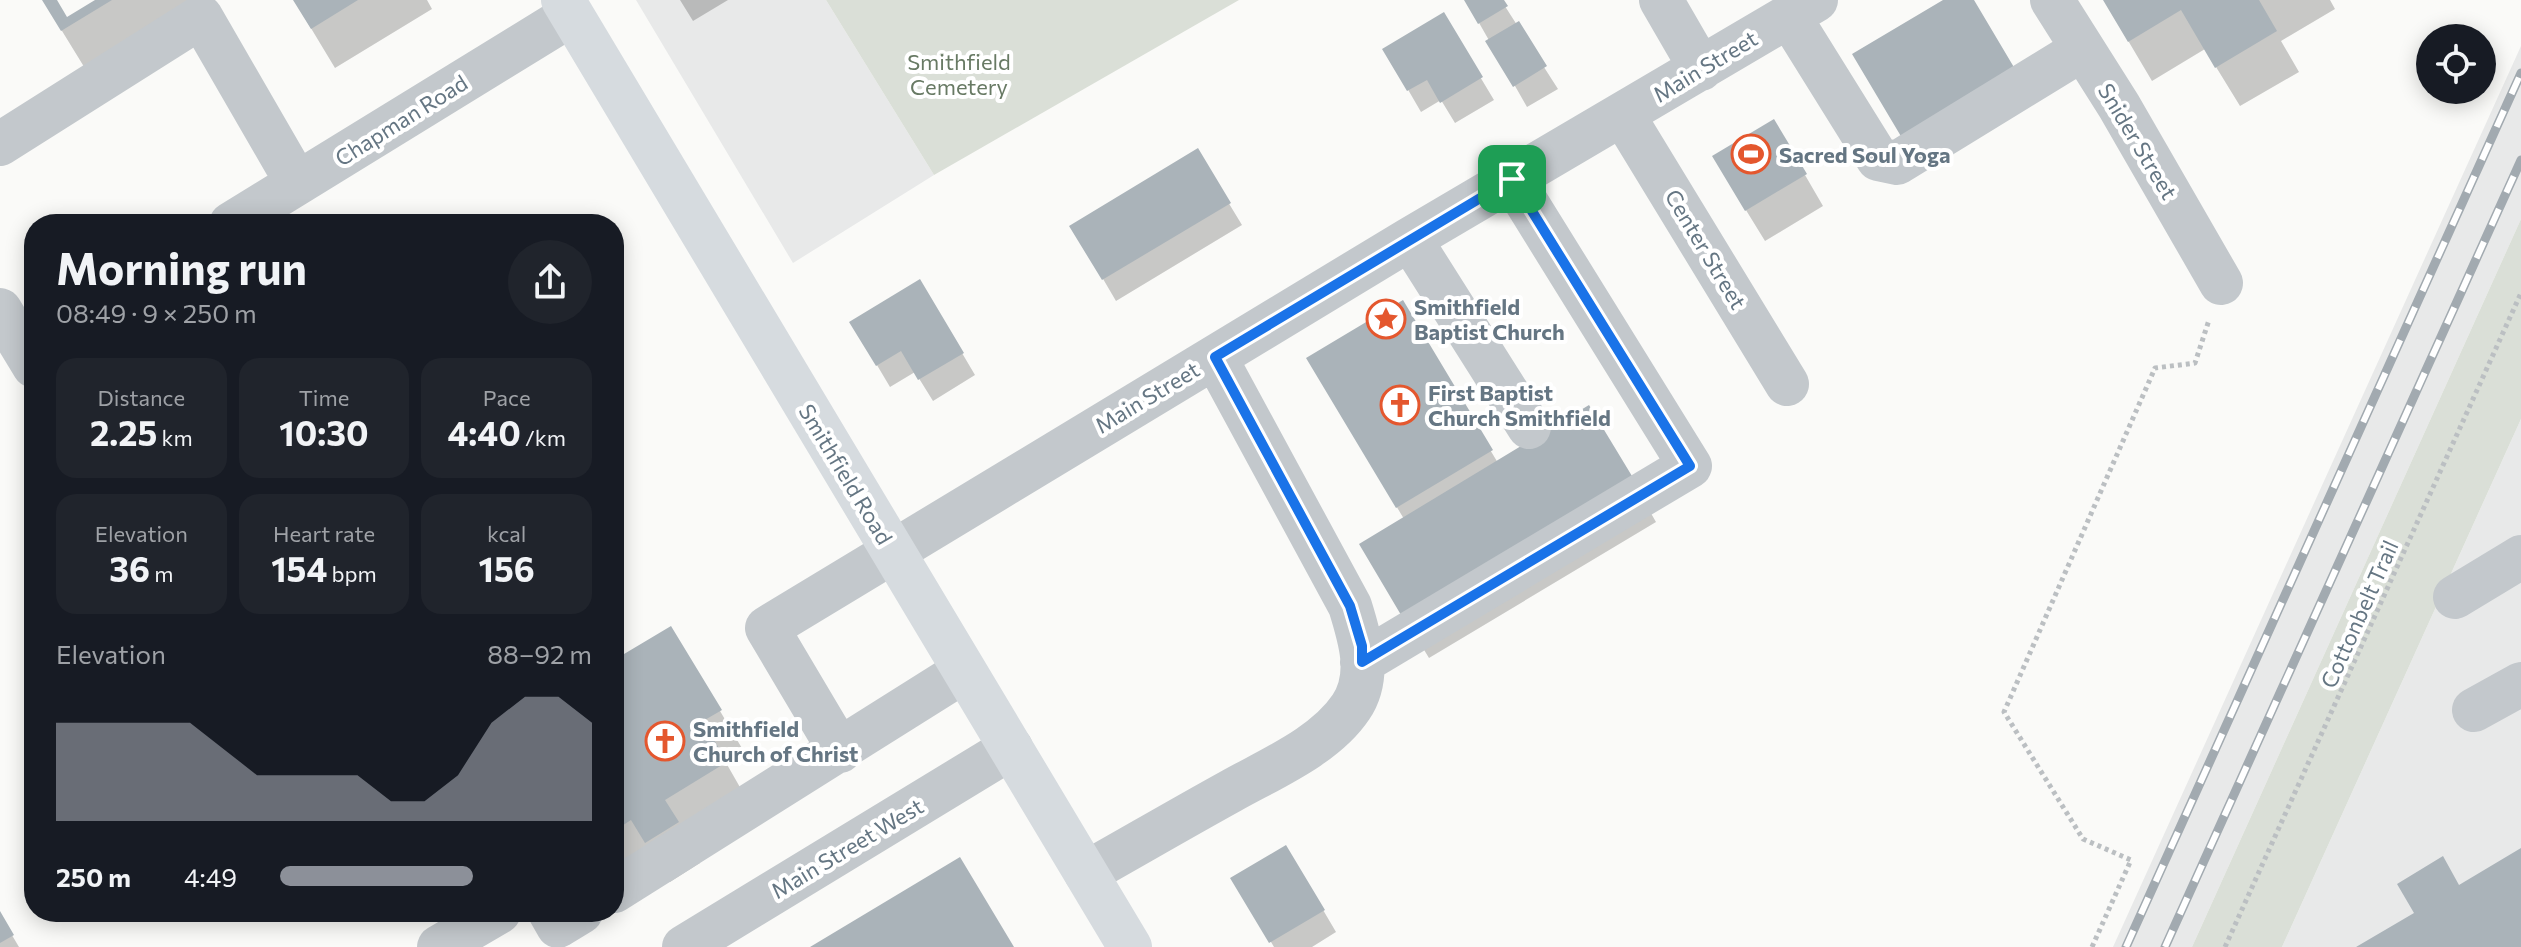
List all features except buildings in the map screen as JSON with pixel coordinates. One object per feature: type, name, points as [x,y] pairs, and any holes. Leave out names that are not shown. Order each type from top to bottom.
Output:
[{"type":"main road","name":"Smithfield Road","points":[[567,8],[1130,947]]},
{"type":"street","points":[[1661,0],[1701,69]]},
{"type":"street","name":"Snider Street","points":[[2052,0],[2221,283]]},
{"type":"street","name":"Chapman Road","points":[[247,214],[567,8]]},
{"type":"street","points":[[1803,8],[1878,159],[1897,163],[2083,49]]},
{"type":"street","name":"Main Street","points":[[840,751],[767,628],[1410,239],[1803,8]]},
{"type":"street","points":[[0,144],[201,17],[297,183]]},
{"type":"street","name":"Center Street","points":[[1623,115],[1787,384]]},
{"type":"street","points":[[1362,662],[1690,466],[1512,179]]},
{"type":"street","points":[[1410,239],[1529,427]]},
{"type":"street","points":[[0,310],[23,357]]},
{"type":"street","points":[[1086,873],[1291,757],[1325,732],[1352,706],[1363,676],[1362,646],[1350,606],[1215,357]]},
{"type":"street","points":[[2455,597],[2521,557]]},
{"type":"street","points":[[624,885],[964,671]]},
{"type":"street","points":[[2474,710],[2521,684]]},
{"type":"street","name":"Main Street West","points":[[684,947],[1011,748]]},
{"type":"street","points":[[439,947],[482,922]]},
{"type":"path","points":[[2092,947],[2131,860],[2083,839],[2004,712],[2155,368],[2195,363],[2221,283]]},
{"type":"path","name":"Cottonbelt Trail","points":[[2225,947],[2521,293]]},
{"type":"shaded area","points":[[636,0],[826,0],[934,175],[793,263]]},
{"type":"shaded area","points":[[2521,46],[2521,219],[2192,947],[2113,947],[2496,104]]},
{"type":"shaded area","points":[[2521,419],[2521,947],[2282,947]]},
{"type":"green space","name":"Smithfield Cemetery","points":[[826,0],[1239,0],[934,175]]},
{"type":"green space","points":[[2521,219],[2521,419],[2282,947],[2192,947]]},
{"type":"railway","points":[[2126,947],[2521,73]]},
{"type":"railway","points":[[2165,947],[2521,160]]},
{"type":"place","name":"Sacred Soul Yoga","points":[[1751,154]]},
{"type":"place","name":"Smithfield Baptist Church","points":[[1386,319]]},
{"type":"place","name":"First Baptist Church Smithfield","points":[[1400,405]]},
{"type":"place","name":"Smithfield Church of Christ","points":[[665,741]]},
{"type":"route","points":[[1512,179],[1690,466],[1362,662],[1362,646],[1350,606],[1215,357],[1512,179]]}]
